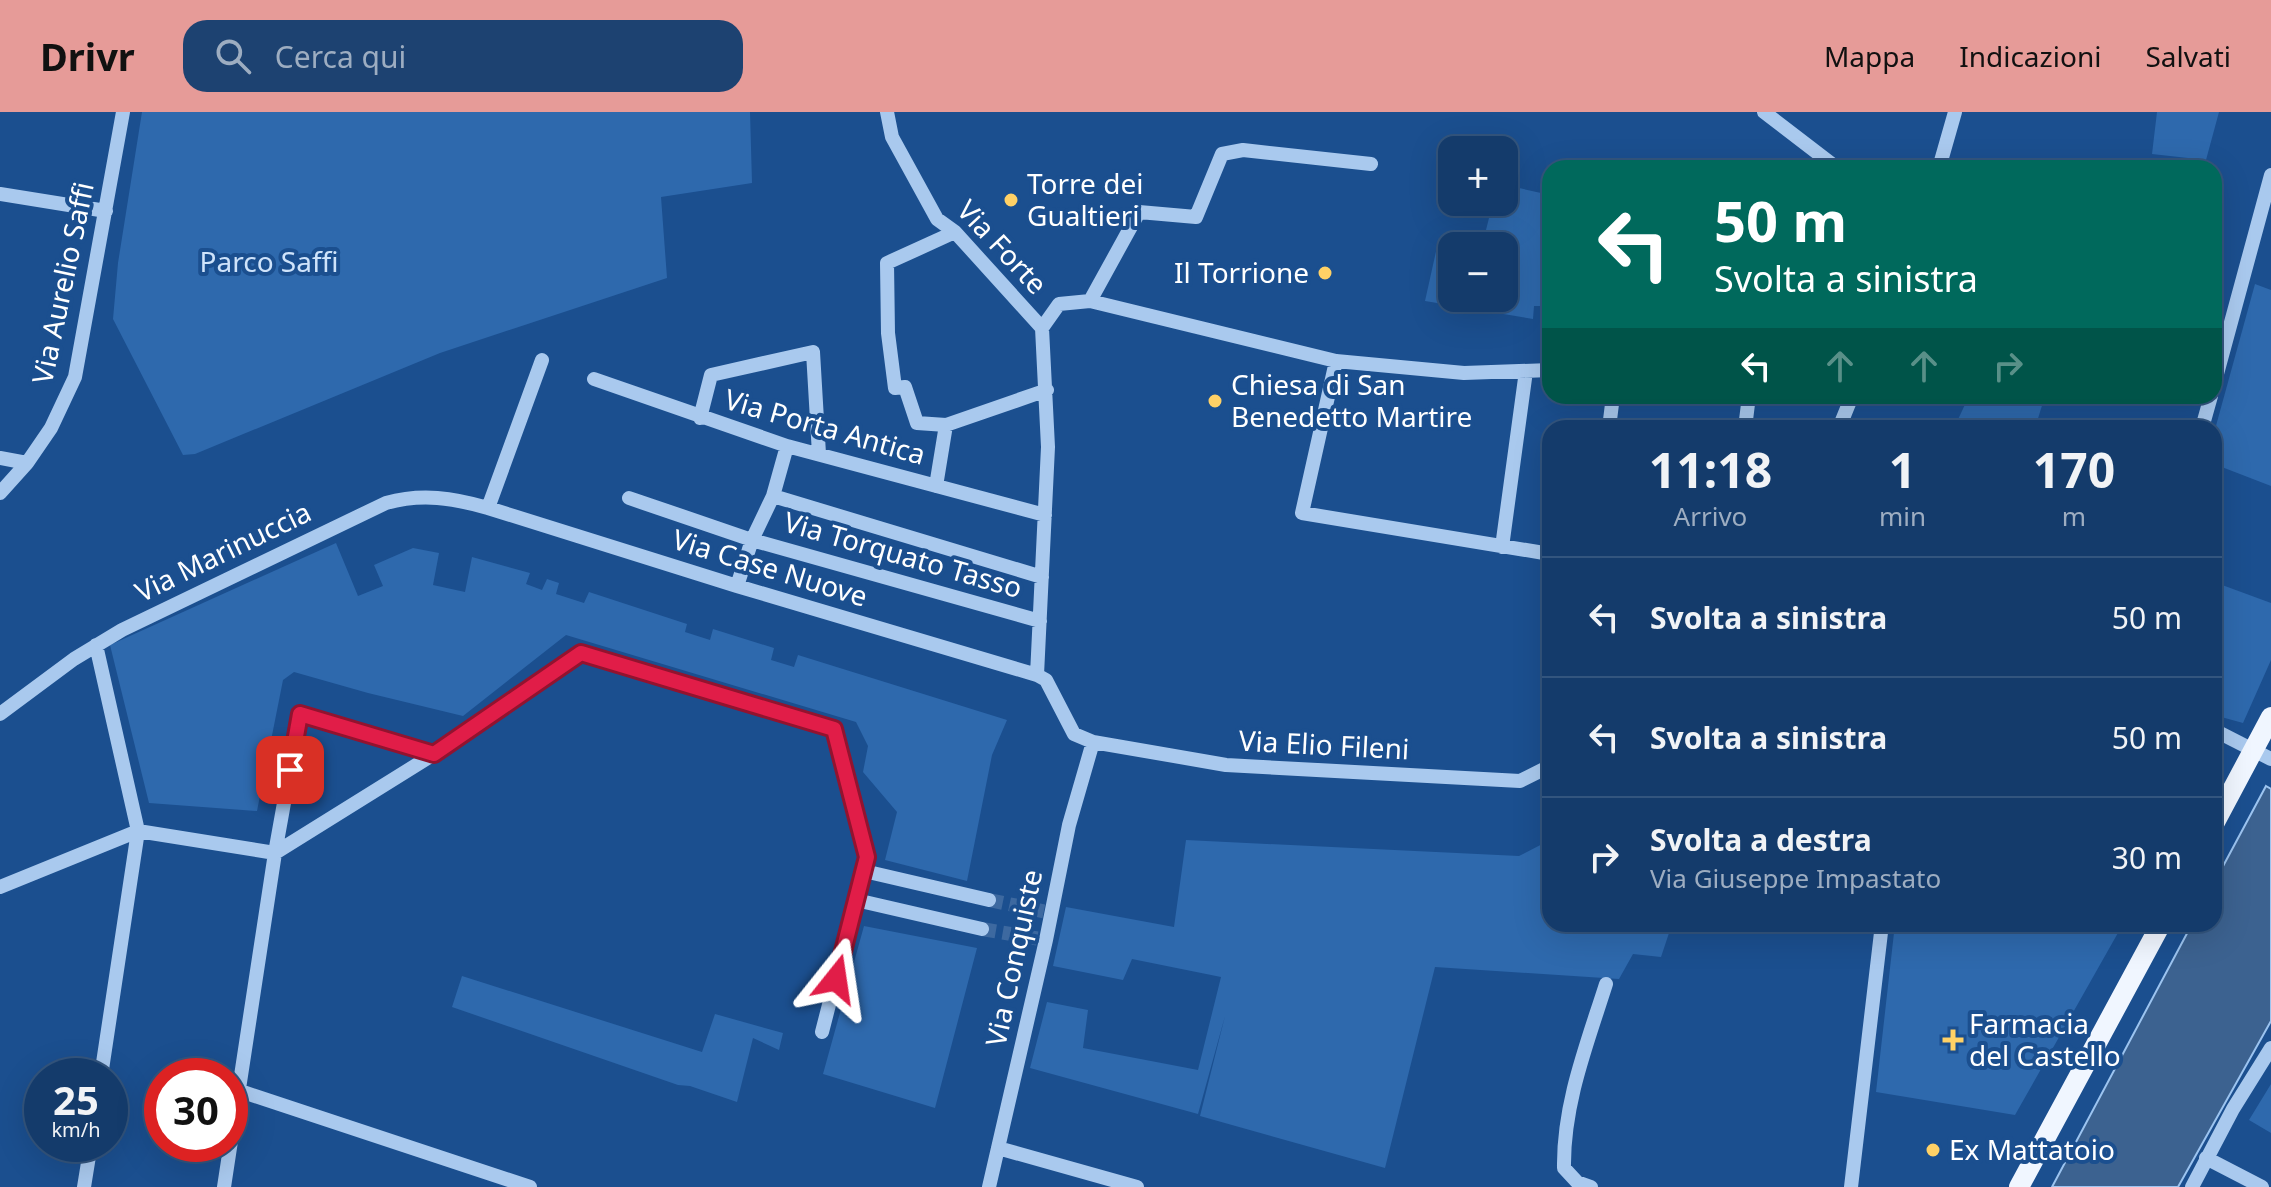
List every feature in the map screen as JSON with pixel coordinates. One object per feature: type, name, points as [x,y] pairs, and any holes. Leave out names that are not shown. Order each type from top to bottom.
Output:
[{"type":"main road","points":[[2222,813],[2263,754],[2271,717]]},
{"type":"main road","points":[[2019,1187],[2157,932]]},
{"type":"street","name":"Via Aurelio Saffi","points":[[0,493],[27,463],[51,428],[75,377],[123,112]]},
{"type":"street","name":"Via Forte","points":[[887,112],[892,137],[937,219],[955,232],[1042,328]]},
{"type":"street","points":[[1764,112],[1827,160]]},
{"type":"street","points":[[1941,160],[1955,112]]},
{"type":"street","points":[[1090,301],[1139,212],[1196,217],[1222,154],[1243,150],[1371,164]]},
{"type":"street","points":[[2222,356],[2271,175]]},
{"type":"street","points":[[0,194],[106,211]]},
{"type":"street","points":[[955,232],[887,263],[888,333],[895,388],[905,387],[917,423],[946,425],[1047,390]]},
{"type":"street","points":[[1093,742],[1074,734],[1046,680],[1037,675],[1047,390],[1042,328],[1059,304],[1090,301],[1336,361],[1464,373],[1542,370]]},
{"type":"street","points":[[700,418],[711,375],[813,352],[819,454]]},
{"type":"street","points":[[488,508],[542,360]]},
{"type":"street","points":[[1336,361],[1302,513],[1542,553]]},
{"type":"street","points":[[1502,547],[1526,371]]},
{"type":"street","name":"Via Porta Antica","points":[[594,379],[787,446],[1045,515]]},
{"type":"street","points":[[936,486],[946,425]]},
{"type":"street","points":[[737,586],[752,540],[773,496],[787,446]]},
{"type":"street","points":[[0,458],[27,463]]},
{"type":"street","name":"Via Marinuccia","points":[[0,714],[96,645],[386,503],[416,496],[459,500],[488,508]]},
{"type":"street","points":[[773,496],[1042,577]]},
{"type":"street","name":"Via Torquato Tasso","points":[[629,498],[752,540],[1040,621]]},
{"type":"street","name":"Via Case Nuove","points":[[488,508],[1037,675]]},
{"type":"street","points":[[96,645],[138,831],[104,1058]]},
{"type":"street","points":[[0,887],[138,831],[275,853],[434,754],[581,653],[834,729],[867,857],[822,1032]]},
{"type":"street","points":[[245,1058],[275,853],[300,714],[434,754]]},
{"type":"street","points":[[2222,734],[2263,754]]},
{"type":"street","name":"Via Elio Fileni","points":[[1093,742],[1226,765],[1520,781],[1542,770]]},
{"type":"street","name":"Via Conquiste","points":[[989,1187],[1069,825],[1093,742]]},
{"type":"street","points":[[864,871],[989,900]]},
{"type":"street","points":[[856,900],[982,929]]},
{"type":"street","points":[[1851,1187],[1881,932]]},
{"type":"street","points":[[1591,1187],[1577,1182],[1564,1168],[1563,1135],[1572,1091],[1606,984]]},
{"type":"street","points":[[2192,1187],[2233,1109],[2271,1048]]},
{"type":"street","points":[[248,1094],[530,1187]]},
{"type":"street","points":[[998,1148],[1137,1187]]},
{"type":"street","points":[[2206,1158],[2262,1187]]},
{"type":"street","points":[[84,1187],[88,1162]]},
{"type":"street","points":[[224,1187],[228,1162]]},
{"type":"green space","name":"Parco Saffi","points":[[142,112],[750,112],[752,183],[661,197],[667,278],[440,353],[195,454],[183,455],[113,319],[118,263]]},
{"type":"green space","points":[[2157,112],[2219,112],[2206,160],[2152,154]]},
{"type":"green space","points":[[1518,188],[1542,193],[1542,306],[1534,306],[1533,319],[1491,312],[1518,312],[1518,232],[1486,232],[1490,216],[1518,216]]},
{"type":"green space","points":[[1438,242],[1438,303],[1425,301]]},
{"type":"green space","points":[[2255,284],[2271,290],[2271,486],[2222,467],[2222,420],[2218,420]]},
{"type":"green space","points":[[1965,404],[2042,404],[2038,420],[1958,420]]},
{"type":"green space","points":[[336,543],[358,596],[383,586],[374,565],[413,548],[439,553],[433,585],[465,592],[472,557],[530,573],[526,584],[542,590],[547,579],[559,583],[556,594],[584,603],[589,592],[687,624],[685,632],[710,640],[713,629],[774,648],[771,660],[794,667],[798,655],[1007,720],[992,755],[967,881],[885,860],[897,812],[863,772],[868,746],[856,722],[566,635],[463,716],[294,672],[283,680],[257,811],[149,803],[110,645]]},
{"type":"green space","points":[[2222,585],[2271,603],[2271,660],[2243,723],[2222,717]]},
{"type":"green space","points":[[1186,840],[1519,856],[1542,844],[1542,932],[1669,932],[1661,957],[1633,954],[1619,979],[1435,967],[1385,1168],[1200,1116],[1225,1016],[1198,1114],[1030,1068],[1047,1002],[1088,1010],[1083,1048],[1198,1070],[1221,977],[1132,959],[1123,980],[1053,966],[1066,907],[1174,927]]},
{"type":"green space","points":[[864,926],[977,948],[935,1108],[823,1074]]},
{"type":"green space","points":[[1894,932],[2118,932],[2015,1115],[1876,1092]]},
{"type":"green space","points":[[462,976],[702,1052],[715,1014],[783,1033],[779,1050],[753,1038],[737,1102],[678,1085],[452,1007]]},
{"type":"green space","points":[[2271,1084],[2271,1133],[2249,1120]]},
{"type":"shaded area","points":[[2266,786],[2271,789],[2271,1021],[2178,1187],[2052,1187],[2188,932],[2222,932],[2222,868]]},
{"type":"tunnel","points":[[989,900],[1052,913]]},
{"type":"tunnel","points":[[982,929],[1046,940]]},
{"type":"place","name":"Torre dei Gualtieri","points":[[1011,200]]},
{"type":"place","name":"Il Torrione","points":[[1325,273]]},
{"type":"place","name":"Chiesa di San Benedetto Martire","points":[[1215,401]]},
{"type":"place","name":"Farmacia del Castello","points":[[1953,1040]]},
{"type":"place","name":"Ex Mattatoio","points":[[1933,1150]]},
{"type":"route","points":[[290,770],[300,714],[434,754],[581,653],[834,729],[867,857],[836,979]]}]
